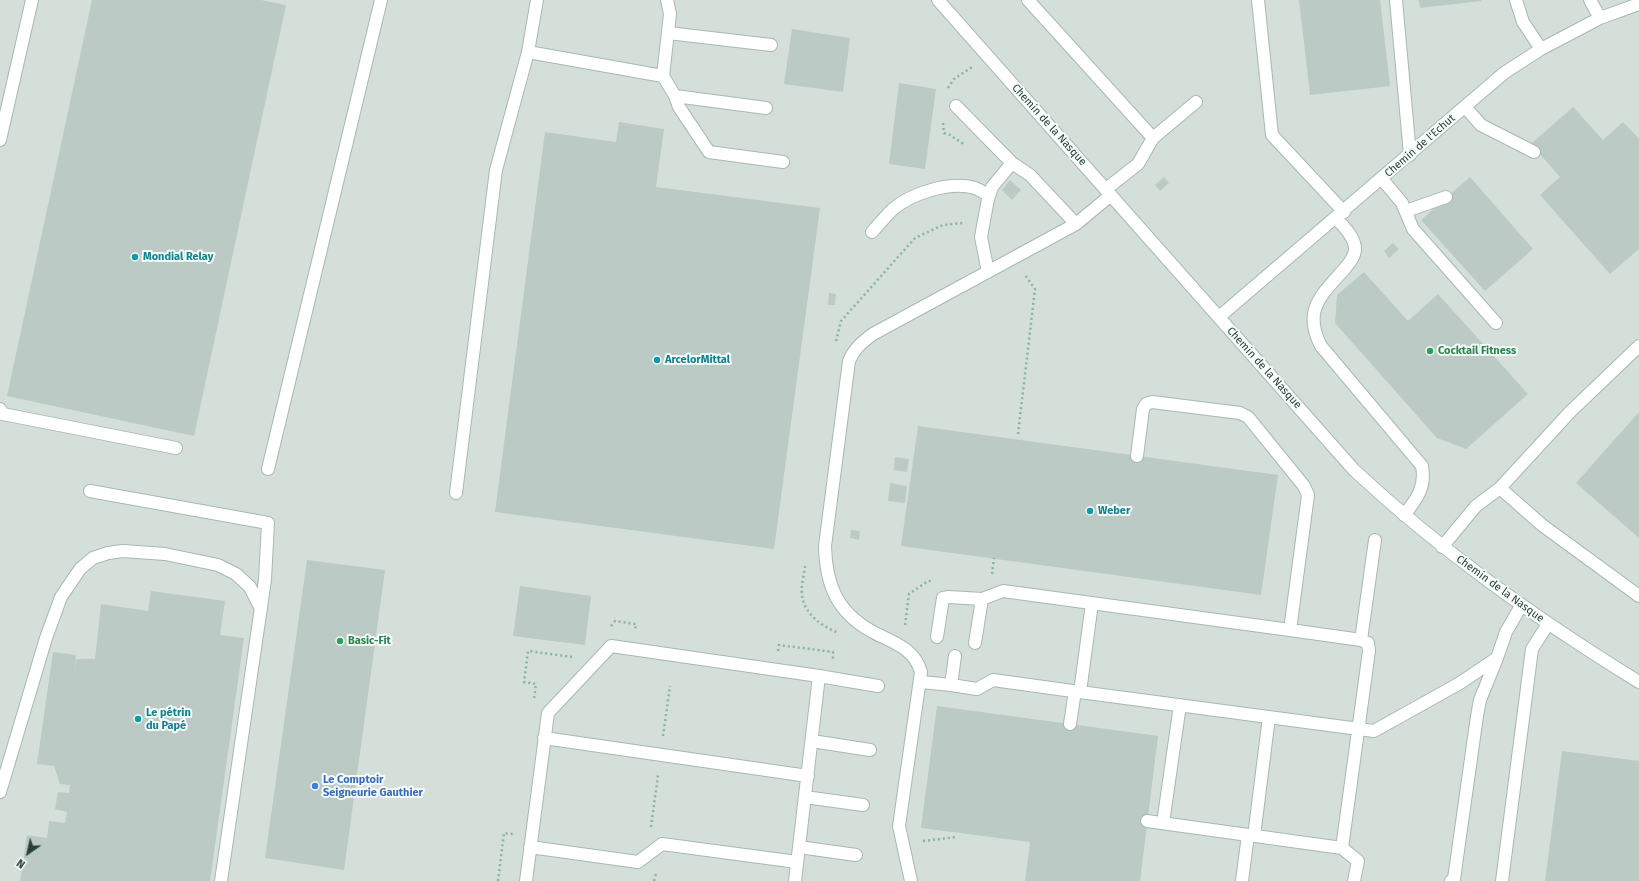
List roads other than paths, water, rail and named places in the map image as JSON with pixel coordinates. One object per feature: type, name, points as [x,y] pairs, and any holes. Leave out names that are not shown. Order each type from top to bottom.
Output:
[{"type":"street","points":[[0,140],[32,0]]},
{"type":"street","points":[[268,469],[381,0]]},
{"type":"street","points":[[456,493],[496,170],[528,52],[538,0]]},
{"type":"street","points":[[667,0],[670,14],[663,76],[676,96],[679,107],[709,152],[783,162]]},
{"type":"street","name":"Chemin de la Nasque","points":[[938,0],[1354,470],[1442,547],[1521,606],[1639,682]]},
{"type":"street","points":[[1028,0],[1153,138]]},
{"type":"street","points":[[1258,0],[1272,135],[1340,215],[1351,236],[1355,248],[1350,263],[1316,301],[1313,310],[1314,333],[1321,346],[1422,466],[1423,484],[1417,499],[1404,515]]},
{"type":"street","points":[[1396,0],[1410,155]]},
{"type":"street","points":[[1516,0],[1523,22],[1541,50]]},
{"type":"street","points":[[1590,0],[1600,18]]},
{"type":"street","name":"Chemin de l'Echut","points":[[1219,317],[1340,215],[1504,73],[1541,50],[1600,18],[1639,4]]},
{"type":"street","points":[[668,33],[771,45]]},
{"type":"street","points":[[528,52],[663,76]]},
{"type":"street","points":[[676,96],[766,108]]},
{"type":"street","points":[[911,881],[899,826],[920,682],[921,672],[919,664],[915,657],[902,646],[870,630],[839,604],[830,587],[826,569],[825,546],[849,361],[852,354],[861,343],[873,334],[1076,224],[1138,164],[1153,138],[1196,102]]},
{"type":"street","points":[[956,106],[1012,163],[1030,175],[1076,224]]},
{"type":"street","points":[[1465,107],[1480,126],[1534,152]]},
{"type":"street","points":[[988,272],[981,237],[989,195],[995,182],[1012,163]]},
{"type":"street","points":[[1382,179],[1402,203],[1413,229],[1496,323]]},
{"type":"street","points":[[872,232],[894,209],[906,200],[934,190],[961,187],[975,188],[989,195]]},
{"type":"street","points":[[1406,211],[1446,197]]},
{"type":"street","points":[[1442,547],[1476,506],[1500,488],[1570,412],[1639,346]]},
{"type":"street","points":[[1137,456],[1143,409],[1146,404],[1152,402],[1240,413],[1248,417],[1304,486],[1308,495],[1290,630]]},
{"type":"street","points":[[0,409],[3,414],[176,448]]},
{"type":"street","points":[[1500,488],[1542,525],[1639,596]]},
{"type":"street","points":[[90,491],[268,523],[265,580],[221,881]]},
{"type":"street","points":[[1361,640],[1374,540]]},
{"type":"street","points":[[0,792],[46,638],[61,598],[80,569],[93,558],[108,553],[123,551],[165,554],[218,564],[236,574],[250,587],[261,609]]},
{"type":"street","points":[[937,637],[944,598],[982,599],[1003,591],[1361,640],[1368,643],[1369,651],[1342,848]]},
{"type":"street","points":[[975,643],[982,599]]},
{"type":"street","points":[[1070,724],[1092,603]]},
{"type":"street","points":[[1453,880],[1477,716],[1485,686],[1506,632],[1521,606]]},
{"type":"street","points":[[1502,881],[1532,649],[1548,624]]},
{"type":"street","points":[[526,881],[548,713],[611,646],[878,686]]},
{"type":"street","points":[[951,685],[955,656]]},
{"type":"street","points":[[920,682],[977,689],[993,680],[1374,731],[1460,683],[1497,658]]},
{"type":"street","points":[[795,881],[812,741],[825,677]]},
{"type":"street","points":[[1163,823],[1180,705]]},
{"type":"street","points":[[1242,881],[1251,836],[1269,717]]},
{"type":"street","points":[[544,738],[808,776]]},
{"type":"street","points":[[812,741],[870,750]]},
{"type":"street","points":[[805,797],[863,805]]},
{"type":"street","points":[[1147,821],[1342,848],[1358,861],[1354,881]]},
{"type":"street","points":[[530,847],[638,862],[662,844],[797,862]]},
{"type":"street","points":[[799,847],[856,855]]},
{"type":"place","name":"Mondial Relay","points":[[135,257]]},
{"type":"place","name":"Cocktail Fitness","points":[[1430,351]]},
{"type":"place","name":"ArcelorMittal","points":[[657,360]]},
{"type":"place","name":"Weber","points":[[1090,511]]},
{"type":"place","name":"Basic-Fit","points":[[340,641]]},
{"type":"place","name":"Le pétrin du Papé","points":[[138,719]]},
{"type":"place","name":"Le Comptoir Seigneurie Gauthier","points":[[315,786]]}]
